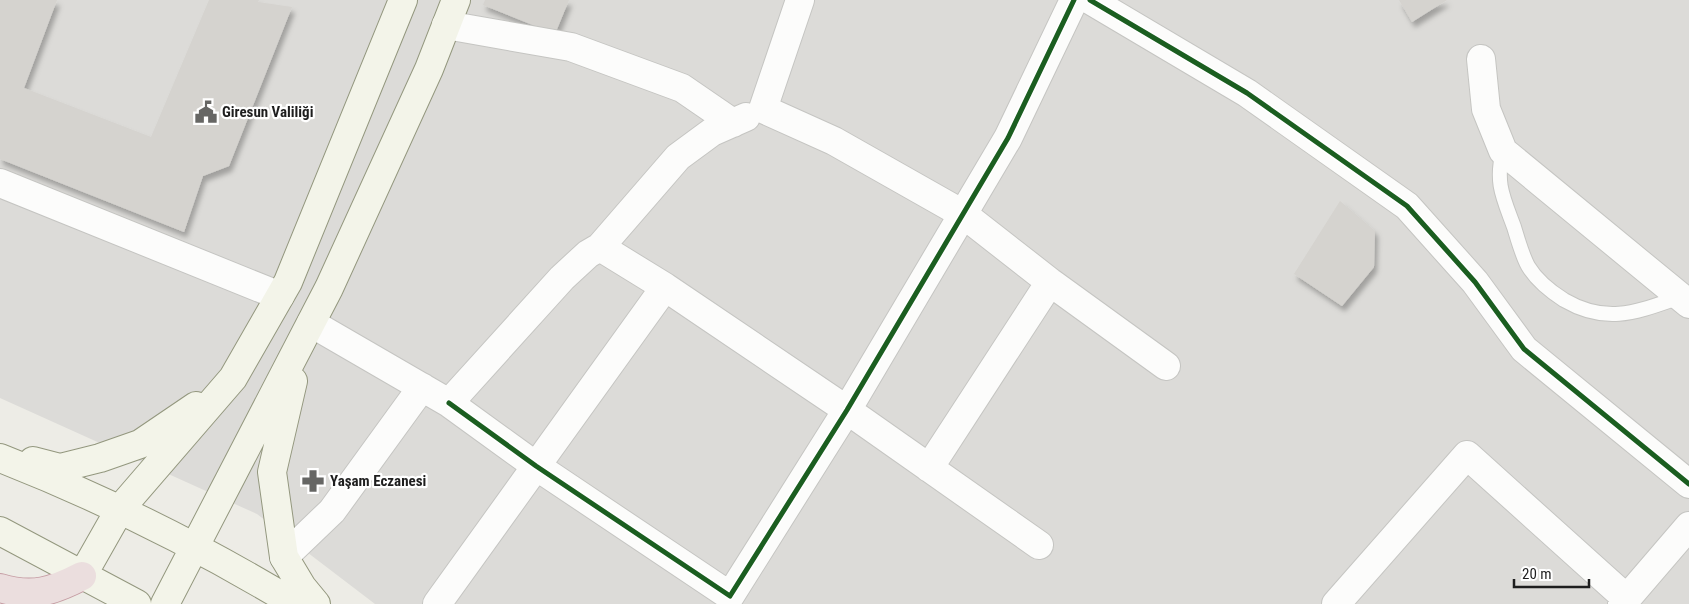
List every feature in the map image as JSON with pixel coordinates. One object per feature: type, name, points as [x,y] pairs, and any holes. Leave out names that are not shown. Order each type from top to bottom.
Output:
[{"type":"highway","points":[[0,588],[30,593],[56,590],[82,576]]},
{"type":"street","points":[[82,576],[120,509],[233,378],[280,296],[292,273],[403,0]]},
{"type":"street","points":[[165,604],[307,333],[429,69],[456,0]]},
{"type":"street","points":[[449,403],[562,278],[588,254],[600,246],[678,157],[712,132],[763,109],[800,0]]},
{"type":"street","points":[[307,333],[422,387],[449,403],[536,466],[733,601],[1008,138],[1074,0]]},
{"type":"street","points":[[1090,0],[1247,92],[1407,206],[1475,282],[1524,349],[1689,484]]},
{"type":"street","points":[[446,25],[571,47],[682,88],[733,123]]},
{"type":"street","points":[[1481,58],[1486,110],[1503,150],[1684,300]]},
{"type":"street","points":[[763,109],[834,141],[963,214],[1050,282],[1166,366]]},
{"type":"street","points":[[0,183],[280,296]]},
{"type":"street","points":[[600,246],[665,287],[847,410],[1039,545]]},
{"type":"street","points":[[929,468],[1050,282]]},
{"type":"street","points":[[437,604],[665,287]]},
{"type":"street","points":[[307,333],[272,472],[284,557],[302,587],[316,604]]},
{"type":"street","points":[[0,456],[60,468],[100,458],[140,444],[167,428],[233,378]]},
{"type":"street","points":[[284,557],[332,511],[422,387]]},
{"type":"street","points":[[1336,604],[1467,455],[1625,602],[1689,526]]},
{"type":"street","points":[[0,456],[120,509],[238,569],[295,604]]},
{"type":"street","points":[[0,531],[137,604]]},
{"type":"lane","points":[[1503,150],[1498,171],[1501,193],[1528,266],[1545,286],[1582,310],[1601,314],[1628,314],[1684,300]]},
{"type":"shaded area","points":[[0,0],[1689,0],[1689,604],[375,604],[257,514],[0,398]]},
{"type":"building","name":"Giresun Valiliği","points":[[0,0],[57,0],[24,88],[151,137],[209,0],[259,0],[258,2],[292,7],[229,166],[203,176],[184,232],[0,159]]},
{"type":"building","points":[[485,0],[569,0],[555,34],[483,5]]},
{"type":"building","points":[[1399,0],[1447,0],[1412,22]]},
{"type":"building","points":[[1340,201],[1375,231],[1374,267],[1342,306],[1294,274]]},
{"type":"cycle path","points":[[449,403],[536,466],[730,596],[847,410],[1008,138],[1074,0]]},
{"type":"cycle path","points":[[1090,0],[1247,93],[1407,206],[1475,282],[1524,349],[1689,484]]},
{"type":"place","name":"Giresun Valiliği","points":[[206,112]]},
{"type":"place","name":"Yaşam Eczanesi","points":[[313,481]]}]
